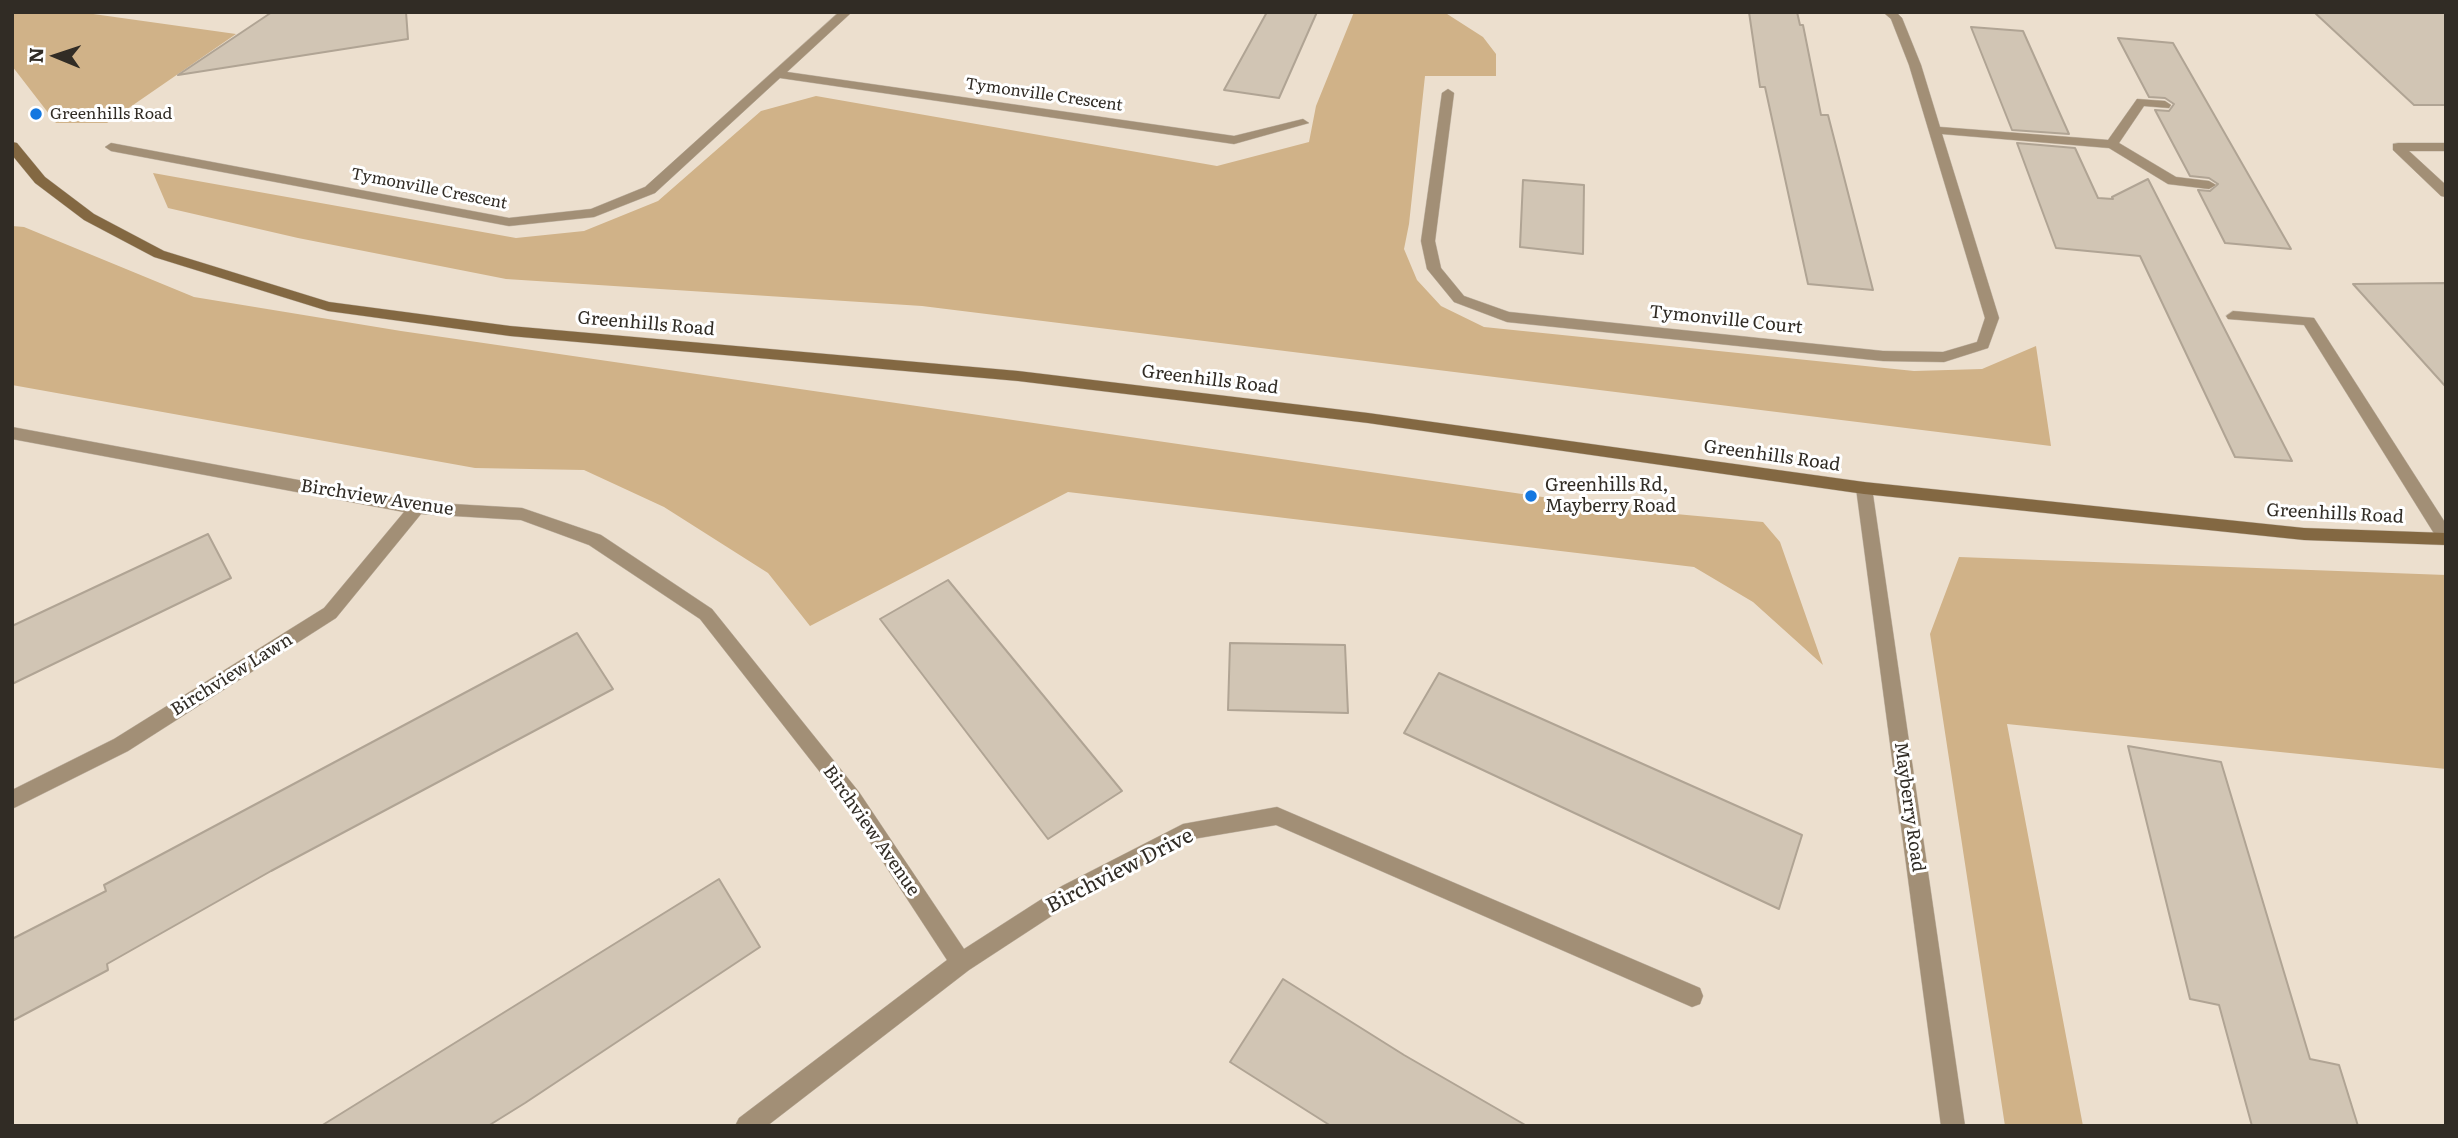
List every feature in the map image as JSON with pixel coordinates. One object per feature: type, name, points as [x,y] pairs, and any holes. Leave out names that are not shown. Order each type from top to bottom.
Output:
[{"type":"main road","name":"Greenhills Road","points":[[12,146],[40,180],[89,217],[159,254],[328,306],[510,331],[1058,381],[1368,418],[1864,488],[2304,534],[2446,538]]},
{"type":"street","name":"Tymonville Crescent","points":[[111,147],[509,222],[594,213],[650,190],[846,12]]},
{"type":"street","name":"Tymonville Court","points":[[1448,93],[1428,241],[1434,269],[1459,299],[1507,317],[1883,356],[1944,357],[1983,345],[1992,318],[1915,65],[1896,18],[1889,12]]},
{"type":"street","name":"Tymonville Crescent","points":[[778,74],[1234,140],[1303,123]]},
{"type":"street","points":[[2112,144],[2141,102],[2165,105]]},
{"type":"street","points":[[1935,131],[2112,144],[2173,181],[2209,185]]},
{"type":"street","points":[[2446,147],[2398,147],[2446,193]]},
{"type":"street","points":[[2233,316],[2309,321],[2446,538]]},
{"type":"street","name":"Birchview Avenue","points":[[12,433],[417,508],[522,514],[595,540],[706,614],[852,798],[961,963]]},
{"type":"street","name":"Mayberry Road","points":[[1864,488],[1952,1126]]},
{"type":"street","name":"Birchview Lawn","points":[[12,800],[121,744],[330,613],[417,508]]},
{"type":"street","name":"Birchview Drive","points":[[747,1126],[961,963],[1069,893],[1191,830],[1277,816],[1692,996]]},
{"type":"shaded area","points":[[12,12],[79,12],[236,34],[107,123],[56,123],[12,66]]},
{"type":"shaded area","points":[[1354,12],[1444,12],[1483,37],[1496,54],[1496,76],[1425,76],[1404,249],[1417,280],[1441,306],[1484,327],[1914,371],[1982,369],[2036,346],[2051,446],[922,306],[506,279],[298,238],[168,208],[153,173],[516,238],[584,231],[658,201],[761,111],[816,96],[1217,166],[1309,142],[1316,106]]},
{"type":"shaded area","points":[[12,226],[24,227],[194,297],[401,331],[1632,510],[1763,522],[1780,542],[1823,665],[1753,602],[1694,567],[1068,492],[810,626],[768,573],[664,507],[584,470],[475,468],[12,385]]},
{"type":"shaded area","points":[[1959,557],[2446,575],[2446,769],[2007,724],[2083,1126],[2005,1126],[1930,634]]},
{"type":"building","points":[[272,12],[406,12],[408,39],[178,75]]},
{"type":"building","points":[[1267,12],[1317,12],[1279,98],[1224,90]]},
{"type":"building","points":[[1749,12],[1797,12],[1800,25],[1803,25],[1821,115],[1828,115],[1873,290],[1808,284],[1765,87],[1760,87]]},
{"type":"building","points":[[2314,12],[2446,12],[2446,105],[2414,105]]},
{"type":"building","points":[[1971,27],[2023,31],[2069,134],[2012,130]]},
{"type":"building","points":[[2118,38],[2173,43],[2291,249],[2225,243],[2198,190],[2210,191],[2218,184],[2209,178],[2190,176],[2155,110],[2169,111],[2174,104],[2165,98],[2149,97]]},
{"type":"building","points":[[2017,143],[2075,148],[2098,198],[2113,199],[2112,197],[2148,179],[2292,461],[2235,457],[2140,256],[2056,248]]},
{"type":"building","points":[[1523,180],[1584,185],[1583,254],[1520,247]]},
{"type":"building","points":[[2446,283],[2446,387],[2353,284]]},
{"type":"building","points":[[208,534],[231,578],[12,684],[12,626]]},
{"type":"building","points":[[948,580],[1122,791],[1048,839],[880,619]]},
{"type":"building","points":[[577,633],[613,689],[271,871],[107,964],[108,970],[12,1021],[12,939],[106,891],[104,885]]},
{"type":"building","points":[[1230,643],[1345,645],[1348,713],[1228,710]]},
{"type":"building","points":[[1439,673],[1802,835],[1779,909],[1404,733]]},
{"type":"building","points":[[2128,746],[2221,762],[2310,1059],[2339,1065],[2358,1126],[2252,1126],[2219,1005],[2190,999]]},
{"type":"building","points":[[719,879],[760,947],[488,1126],[321,1126]]},
{"type":"building","points":[[1283,979],[1404,1055],[1527,1126],[1331,1126],[1230,1062]]},
{"type":"place","name":"Greenhills Road","points":[[36,114]]},
{"type":"place","name":"Greenhills Rd, Mayberry Road","points":[[1531,496]]}]
